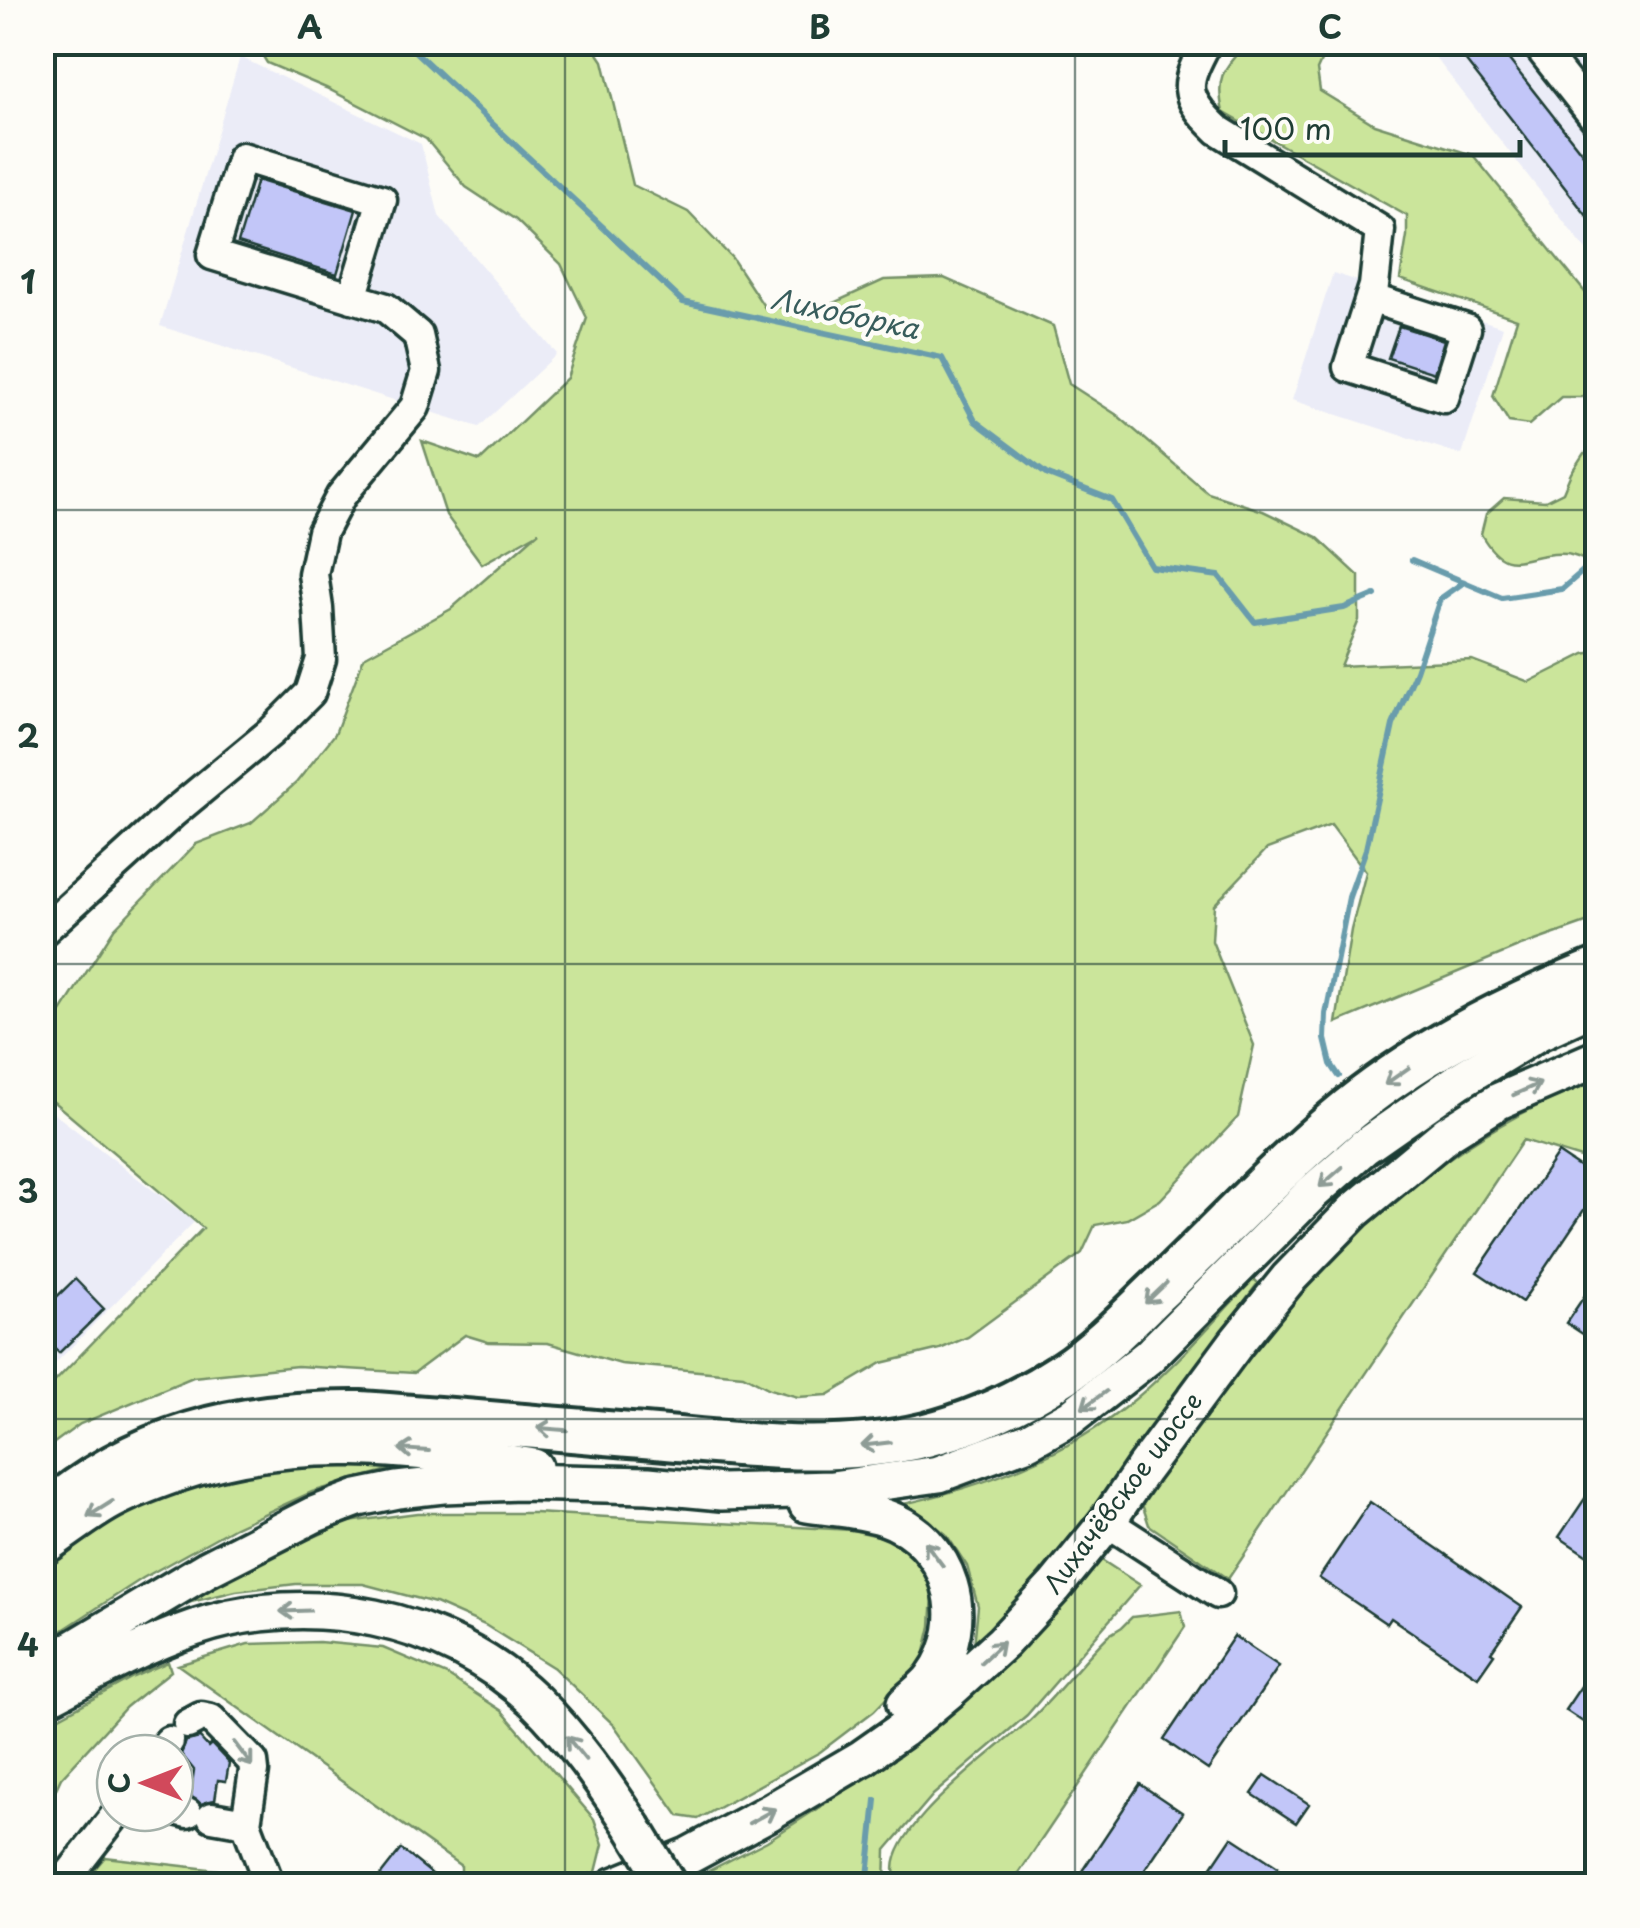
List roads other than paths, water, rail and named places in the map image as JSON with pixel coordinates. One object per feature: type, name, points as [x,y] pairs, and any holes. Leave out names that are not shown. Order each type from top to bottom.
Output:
[{"type":"highway","points":[[42,1517],[97,1475],[148,1449],[183,1435],[268,1417],[377,1414],[792,1449],[880,1444],[978,1418],[1064,1372],[1096,1348],[1330,1125],[1397,1075],[1452,1039],[1598,970]]},
{"type":"main road","points":[[722,1492],[832,1490],[939,1474],[1028,1440],[1071,1417],[1148,1356],[1364,1147],[1429,1100],[1540,1032],[1598,1005]]},
{"type":"main road","points":[[1496,1060],[1598,1021]]},
{"type":"main road","name":"Лихачёвское шоссе","points":[[614,1886],[688,1856],[862,1758],[950,1690],[1003,1642],[1055,1586],[1107,1522],[1237,1342],[1288,1279],[1354,1211],[1448,1133],[1486,1109],[1598,1058]]},
{"type":"main road","points":[[42,1548],[107,1504],[150,1483],[232,1457],[276,1450],[361,1447],[452,1453],[885,1517],[920,1536],[938,1556],[950,1578],[955,1605],[948,1650],[933,1677],[802,1793]]},
{"type":"main road","points":[[42,1670],[207,1569],[358,1498],[443,1485],[648,1485]]},
{"type":"main road","points":[[42,1700],[150,1645],[232,1618],[311,1610],[399,1624],[466,1650],[534,1700],[602,1780],[669,1886]]},
{"type":"lane","points":[[1207,42],[1192,70],[1188,89],[1200,113],[1218,130],[1380,230],[1374,286],[1370,298],[1348,367],[1444,398],[1466,329],[1370,298]]},
{"type":"lane","points":[[1535,42],[1598,122]]},
{"type":"lane","points":[[42,932],[271,732],[310,692],[321,659],[313,574],[322,532],[341,496],[415,407],[426,370],[418,335],[386,308],[352,298],[212,255],[242,157],[382,200],[352,298]]},
{"type":"lane","points":[[1107,1522],[1218,1594]]},
{"type":"lane","points":[[180,1733],[202,1717],[211,1719],[252,1762],[246,1823],[270,1886]]},
{"type":"lane","points":[[195,1814],[246,1823]]},
{"type":"lane","points":[[60,1886],[101,1833]]},
{"type":"waterway","name":"Лихоборка","points":[[405,42],[683,302],[942,358],[975,421],[1046,474],[1112,500],[1152,567],[1219,576],[1255,622],[1344,608],[1375,595]]},
{"type":"waterway","name":"Лихоборка","points":[[1412,560],[1502,598],[1562,589],[1598,558]]},
{"type":"waterway","points":[[1339,1076],[1331,1064],[1325,1039],[1326,1014],[1349,897],[1366,849],[1393,725],[1440,599],[1464,582]]},
{"type":"waterway","points":[[867,1886],[876,1800]]}]
